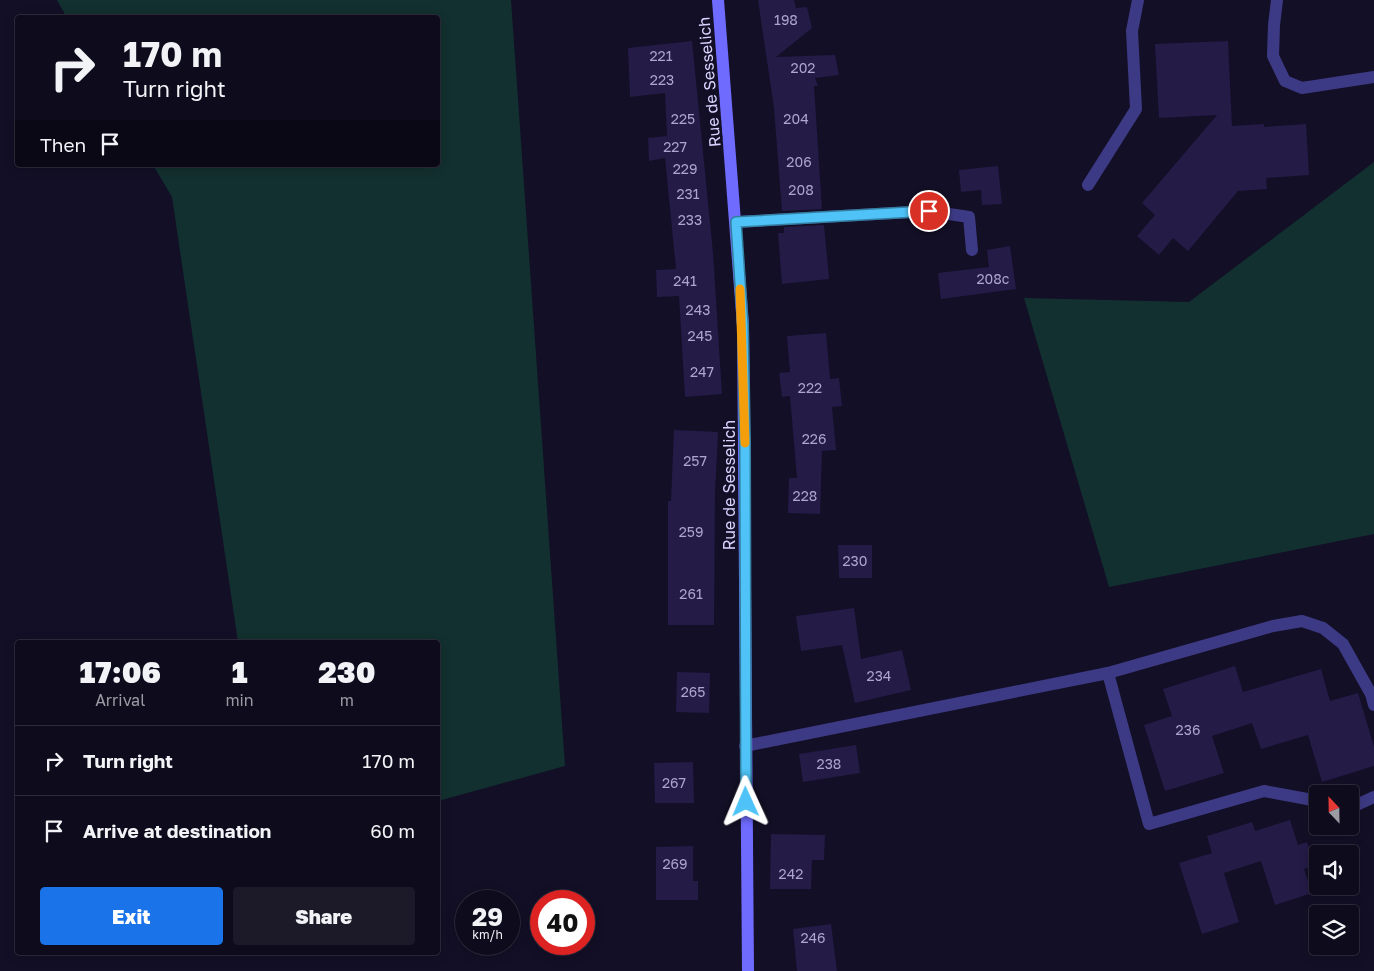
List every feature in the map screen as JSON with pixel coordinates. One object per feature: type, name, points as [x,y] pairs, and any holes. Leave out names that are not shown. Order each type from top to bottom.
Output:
[{"type":"street","name":"Rue de Sesselich","points":[[718,0],[743,326],[748,971]]},
{"type":"lane","points":[[1088,185],[1136,109],[1132,30],[1138,0]]},
{"type":"lane","points":[[1277,0],[1274,25],[1274,56],[1285,81],[1302,88],[1374,76]]},
{"type":"lane","points":[[736,222],[929,211],[969,217],[972,250]]},
{"type":"lane","points":[[745,746],[1108,673],[1273,626],[1302,622],[1323,628],[1343,644],[1374,705]]},
{"type":"lane","points":[[1108,673],[1148,824],[1264,791],[1309,799]]},
{"type":"lane","points":[[1359,804],[1374,797]]},
{"type":"green space","points":[[57,0],[511,0],[565,766],[440,800],[440,640],[238,640],[172,197],[154,167],[440,167],[440,15],[65,15]]},
{"type":"green space","points":[[1374,162],[1374,534],[1109,587],[1024,298],[1189,302]]},
{"type":"building","points":[[758,0],[794,0],[796,8],[807,7],[812,28],[776,57],[835,55],[839,75],[815,78],[818,86],[814,86],[822,209],[782,211],[774,108]]},
{"type":"building","points":[[692,41],[713,253],[722,394],[685,397],[679,296],[657,297],[656,270],[676,269],[665,158],[649,161],[648,138],[667,136],[665,93],[630,97],[628,48]]},
{"type":"building","points":[[1228,41],[1232,126],[1264,124],[1264,127],[1306,124],[1309,175],[1266,178],[1267,189],[1238,191],[1188,251],[1173,238],[1159,255],[1137,236],[1155,215],[1142,203],[1217,115],[1159,118],[1155,44]]},
{"type":"building","points":[[998,166],[1002,204],[982,205],[981,190],[961,192],[959,170]]},
{"type":"building","points":[[824,225],[829,279],[782,284],[778,233],[784,233],[784,227]]},
{"type":"building","points":[[1010,246],[1016,289],[941,299],[938,273],[989,267],[987,250]]},
{"type":"building","points":[[826,333],[830,379],[839,378],[842,406],[832,407],[836,450],[822,451],[820,514],[788,513],[789,478],[797,478],[790,396],[782,397],[779,373],[790,372],[787,336]]},
{"type":"building","points":[[674,430],[718,432],[715,492],[714,625],[668,625],[668,501],[671,501]]},
{"type":"building","points":[[838,545],[872,545],[872,578],[839,578]]},
{"type":"building","points":[[854,608],[861,659],[902,650],[911,690],[855,703],[842,645],[801,651],[796,616]]},
{"type":"building","points":[[1235,666],[1243,692],[1321,669],[1330,701],[1358,693],[1374,747],[1374,766],[1322,782],[1308,735],[1261,749],[1252,723],[1212,736],[1224,773],[1165,791],[1144,725],[1172,716],[1163,689]]},
{"type":"building","points":[[677,672],[710,673],[709,713],[676,712]]},
{"type":"building","points":[[856,745],[860,773],[803,782],[799,754]]},
{"type":"building","points":[[693,762],[694,803],[655,803],[654,763]]},
{"type":"building","points":[[1290,820],[1298,845],[1307,842],[1309,848],[1309,868],[1304,869],[1309,884],[1309,894],[1275,905],[1261,861],[1224,873],[1239,922],[1202,934],[1179,863],[1212,853],[1207,836],[1252,822],[1255,831]]},
{"type":"building","points":[[771,834],[825,835],[824,860],[812,860],[811,889],[770,889]]},
{"type":"building","points":[[693,846],[693,881],[698,881],[698,900],[656,900],[656,847]]},
{"type":"building","points":[[831,924],[837,971],[797,971],[793,929]]},
{"type":"slow traffic","points":[[740,289],[743,326],[745,443]]},
{"type":"route","points":[[746,802],[743,326],[736,222],[929,211]]}]
